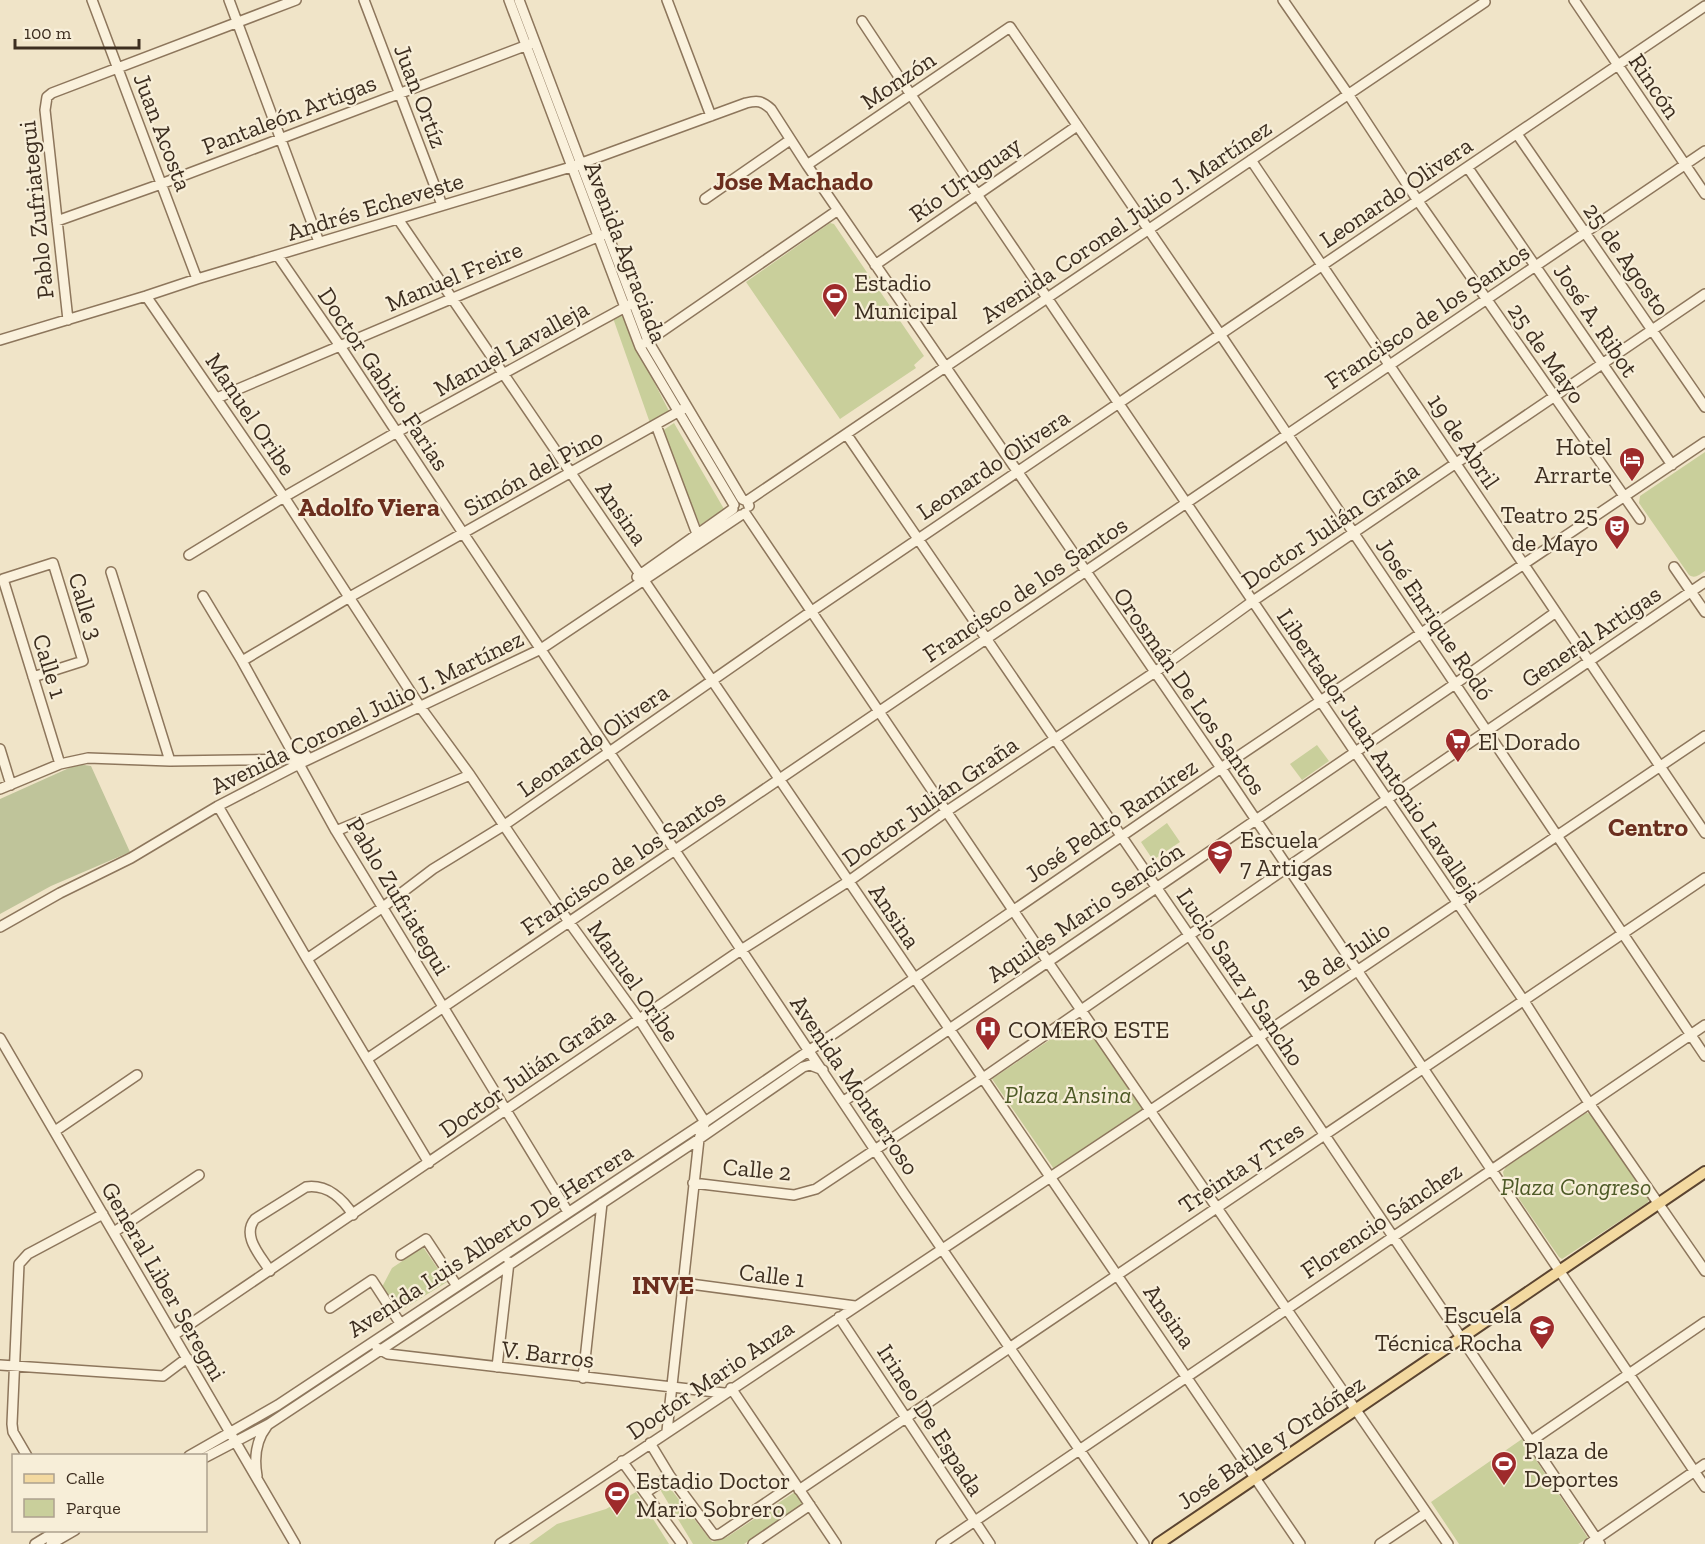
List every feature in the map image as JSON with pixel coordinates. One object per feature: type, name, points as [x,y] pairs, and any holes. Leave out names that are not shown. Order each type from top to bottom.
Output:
[{"type":"main road","name":"José Batlle y Ordóñez","points":[[1158,1544],[1705,1172]]},
{"type":"street","name":"Juan Acosta","points":[[92,0],[197,279]]},
{"type":"street","points":[[229,0],[319,242]]},
{"type":"street","points":[[117,67],[296,0]]},
{"type":"street","name":"Juan Ortíz","points":[[364,0],[442,205]]},
{"type":"street","name":"Avenida Agraciada","points":[[509,0],[531,44]]},
{"type":"street","name":"Avenida Agraciada","points":[[519,0],[531,44],[629,305],[640,347],[678,412],[738,510],[812,611],[1048,962],[1448,1544]]},
{"type":"street","points":[[667,0],[711,116]]},
{"type":"street","name":"25 de Mayo","points":[[1283,0],[1485,299],[1640,519]]},
{"type":"street","name":"Rincón","points":[[1574,0],[1705,194]]},
{"type":"street","name":"Avenida Coronel Julio J. Martínez","points":[[738,510],[737,500],[745,500],[847,435],[1485,2]]},
{"type":"street","name":"Leonardo Olivera","points":[[307,959],[433,869],[503,826],[812,611],[1705,6]]},
{"type":"street","name":"Libertador Juan Antonio Lavalleja","points":[[862,21],[976,193],[1524,1001],[1589,1103],[1705,1271]]},
{"type":"street","name":"Monzón","points":[[807,165],[1010,27]]},
{"type":"street","name":"José Enrique Rodó","points":[[1010,27],[1220,334],[1705,1056]]},
{"type":"street","name":"Pantaleón Artigas","points":[[57,221],[531,44]]},
{"type":"street","name":"Pablo Zufriategui","points":[[68,320],[45,110],[47,97],[117,67]]},
{"type":"street","name":"Andrés Echeveste","points":[[0,340],[576,166],[758,100]]},
{"type":"street","name":"Orosmán De Los Santos","points":[[758,100],[771,109],[1084,572],[1221,768],[1705,1487]]},
{"type":"street","name":"Río Uruguay","points":[[875,265],[976,193],[1077,126]]},
{"type":"street","name":"25 de Agosto","points":[[1517,134],[1705,407]]},
{"type":"street","points":[[705,199],[790,140]]},
{"type":"street","name":"Francisco de los Santos","points":[[367,1059],[1705,151]]},
{"type":"street","name":"19 de Abril","points":[[1251,160],[1705,833]]},
{"type":"street","name":"José A. Ribot","points":[[1468,168],[1672,465]]},
{"type":"street","points":[[640,347],[838,210]]},
{"type":"street","name":"Ansina","points":[[398,219],[1300,1544]]},
{"type":"street","name":"Manuel Freire","points":[[217,398],[603,235]]},
{"type":"street","name":"Doctor Gabito Farias","points":[[278,256],[539,647]]},
{"type":"street","name":"Doctor Julián Graña","points":[[174,1335],[741,950],[849,881],[947,811],[1155,672],[1253,601],[1705,294]]},
{"type":"street","name":"Manuel Oribe","points":[[146,296],[284,497],[419,705],[639,1019],[705,1122]]},
{"type":"street","name":"Avenida Agraciada","points":[[629,305],[648,341],[745,500]]},
{"type":"street","name":"Manuel Lavalleja","points":[[189,555],[397,432],[629,305]]},
{"type":"street","name":"Simón del Pino","points":[[242,660],[687,406]]},
{"type":"street","points":[[656,425],[697,534]]},
{"type":"street","name":"Lucio Sanz y Sancho","points":[[847,435],[1258,1036],[1531,1441],[1595,1542]]},
{"type":"street","name":"José Pedro Ramírez","points":[[808,1049],[1705,442]]},
{"type":"street","points":[[738,510],[749,505],[745,500]]},
{"type":"street","name":"Avenida Coronel Julio J. Martínez","points":[[642,577],[697,534],[738,510]]},
{"type":"street","name":"Avenida Coronel Julio J. Martínez","points":[[0,927],[60,892],[131,858],[297,762],[539,647],[738,510]]},
{"type":"street","name":"Calle 1","points":[[52,563],[3,579],[60,764]]},
{"type":"street","name":"Calle 3","points":[[33,677],[83,661],[52,563]]},
{"type":"street","points":[[1674,567],[1705,612]]},
{"type":"street","points":[[111,572],[170,761]]},
{"type":"street","name":"General Artigas","points":[[875,1149],[983,1078],[1486,730],[1705,582]]},
{"type":"street","name":"Pablo Zufriategui","points":[[203,596],[242,660],[336,831],[568,1212]]},
{"type":"street","name":"Aquiles Mario Sención","points":[[844,1101],[1455,684],[1556,612]]},
{"type":"street","name":"Avenida Monterroso","points":[[539,647],[674,851],[1144,1544]]},
{"type":"street","name":"18 de Julio","points":[[942,1248],[1151,1110],[1705,736]]},
{"type":"street","points":[[0,749],[11,784]]},
{"type":"street","points":[[0,789],[60,764],[88,758],[297,762]]},
{"type":"street","points":[[336,831],[470,775]]},
{"type":"street","points":[[218,806],[429,1163]]},
{"type":"street","name":"Treinta y Tres","points":[[670,1476],[714,1535],[720,1534],[906,1418],[1216,1206],[1705,878]]},
{"type":"street","name":"Florencio Sánchez","points":[[941,1544],[1705,1025]]},
{"type":"street","name":"General Liber Seregni","points":[[0,1038],[174,1335],[292,1543]]},
{"type":"street","name":"Avenida Luis Alberto De Herrera","points":[[191,1454],[232,1436],[269,1424],[379,1351],[508,1259],[568,1212],[705,1122],[808,1049]]},
{"type":"street","name":"Avenida Luis Alberto De Herrera","points":[[207,1456],[232,1436],[372,1341],[457,1286],[603,1203],[803,1067],[810,1065],[823,1070]]},
{"type":"street","points":[[55,1131],[137,1075]]},
{"type":"street","points":[[667,1431],[693,1183],[699,1139],[705,1122]]},
{"type":"street","name":"Calle 2","points":[[693,1183],[794,1195],[816,1189],[875,1149]]},
{"type":"street","points":[[114,1232],[199,1175]]},
{"type":"street","points":[[270,1271],[250,1238],[250,1225],[255,1219],[311,1186],[340,1197],[353,1215]]},
{"type":"street","points":[[583,1378],[603,1203]]},
{"type":"street","points":[[26,1454],[12,1428],[21,1261],[28,1254],[103,1214]]},
{"type":"street","points":[[400,1255],[426,1239],[457,1286]]},
{"type":"street","name":"Doctor Mario Anza","points":[[500,1544],[942,1248]]},
{"type":"street","points":[[496,1367],[508,1259]]},
{"type":"street","points":[[330,1308],[372,1280],[400,1323]]},
{"type":"street","name":"Calle 1","points":[[683,1283],[855,1306]]},
{"type":"street","name":"Irineo De Espada","points":[[839,1317],[990,1544]]},
{"type":"street","points":[[1531,1441],[1705,1322]]},
{"type":"street","points":[[372,1341],[379,1351]]},
{"type":"street","name":"V. Barros","points":[[379,1351],[583,1378],[671,1388],[728,1391]]},
{"type":"street","points":[[0,1365],[163,1376],[187,1358]]},
{"type":"street","points":[[728,1391],[836,1544]]},
{"type":"street","points":[[257,1481],[255,1456],[262,1432],[269,1424]]},
{"type":"street","points":[[645,1493],[670,1476],[650,1443]]},
{"type":"street","points":[[622,1461],[682,1544]]},
{"type":"street","points":[[1595,1542],[1705,1464]]},
{"type":"street","points":[[753,1544],[810,1505]]},
{"type":"street","points":[[1380,1544],[1426,1513]]},
{"type":"street","points":[[34,1544],[55,1532]]},
{"type":"street","points":[[51,1544],[72,1532]]},
{"type":"green space","name":"Estadio Municipal","points":[[830,223],[834,224],[924,356],[914,365],[916,368],[840,419],[746,282]]},
{"type":"green space","points":[[620,315],[669,411],[650,423],[613,318]]},
{"type":"green space","points":[[674,423],[724,509],[700,525],[662,431]]},
{"type":"green space","points":[[1705,452],[1705,571],[1693,577],[1689,575],[1639,503],[1640,496]]},
{"type":"green space","points":[[1317,745],[1329,761],[1302,780],[1290,764]]},
{"type":"green space","points":[[78,764],[91,766],[130,852],[51,886],[0,914],[0,799]]},
{"type":"green space","points":[[1167,823],[1180,842],[1153,860],[1141,842]]},
{"type":"green space","name":"Plaza Ansina","points":[[1082,1018],[1145,1109],[1054,1169],[992,1079]]},
{"type":"green space","name":"Plaza Congreso","points":[[1586,1113],[1593,1114],[1649,1200],[1562,1259],[1504,1177],[1503,1172],[1506,1167]]},
{"type":"green space","points":[[423,1247],[447,1282],[400,1311],[382,1287],[392,1268]]},
{"type":"green space","name":"Plaza de Deportes","points":[[1522,1439],[1588,1538],[1578,1544],[1459,1544],[1431,1502]]},
{"type":"green space","points":[[666,1487],[670,1488],[712,1542],[727,1537],[795,1492],[803,1504],[744,1544],[693,1544],[661,1491]]},
{"type":"green space","name":"Estadio Doctor Mario Sobrero","points":[[636,1492],[669,1544],[529,1544],[557,1524],[606,1509]]},
{"type":"place","name":"Estadio Municipal","points":[[835,319]]},
{"type":"place","name":"Hotel Arrarte","points":[[1632,483]]},
{"type":"place","name":"Teatro 25 de Mayo","points":[[1617,551]]},
{"type":"place","name":"El Dorado","points":[[1458,764]]},
{"type":"place","name":"Escuela 7 Artigas","points":[[1220,876]]},
{"type":"place","name":"COMERO ESTE","points":[[988,1052]]},
{"type":"place","name":"Escuela Técnica Rocha","points":[[1542,1351]]},
{"type":"place","name":"Plaza de Deportes","points":[[1504,1487]]},
{"type":"place","name":"Estadio Doctor Mario Sobrero","points":[[617,1517]]},
{"type":"district","name":"Jose Machado","points":[[793,181]]},
{"type":"district","name":"Adolfo Viera","points":[[369,507]]},
{"type":"district","name":"Centro","points":[[1648,827]]},
{"type":"district","name":"INVE","points":[[663,1285]]}]
